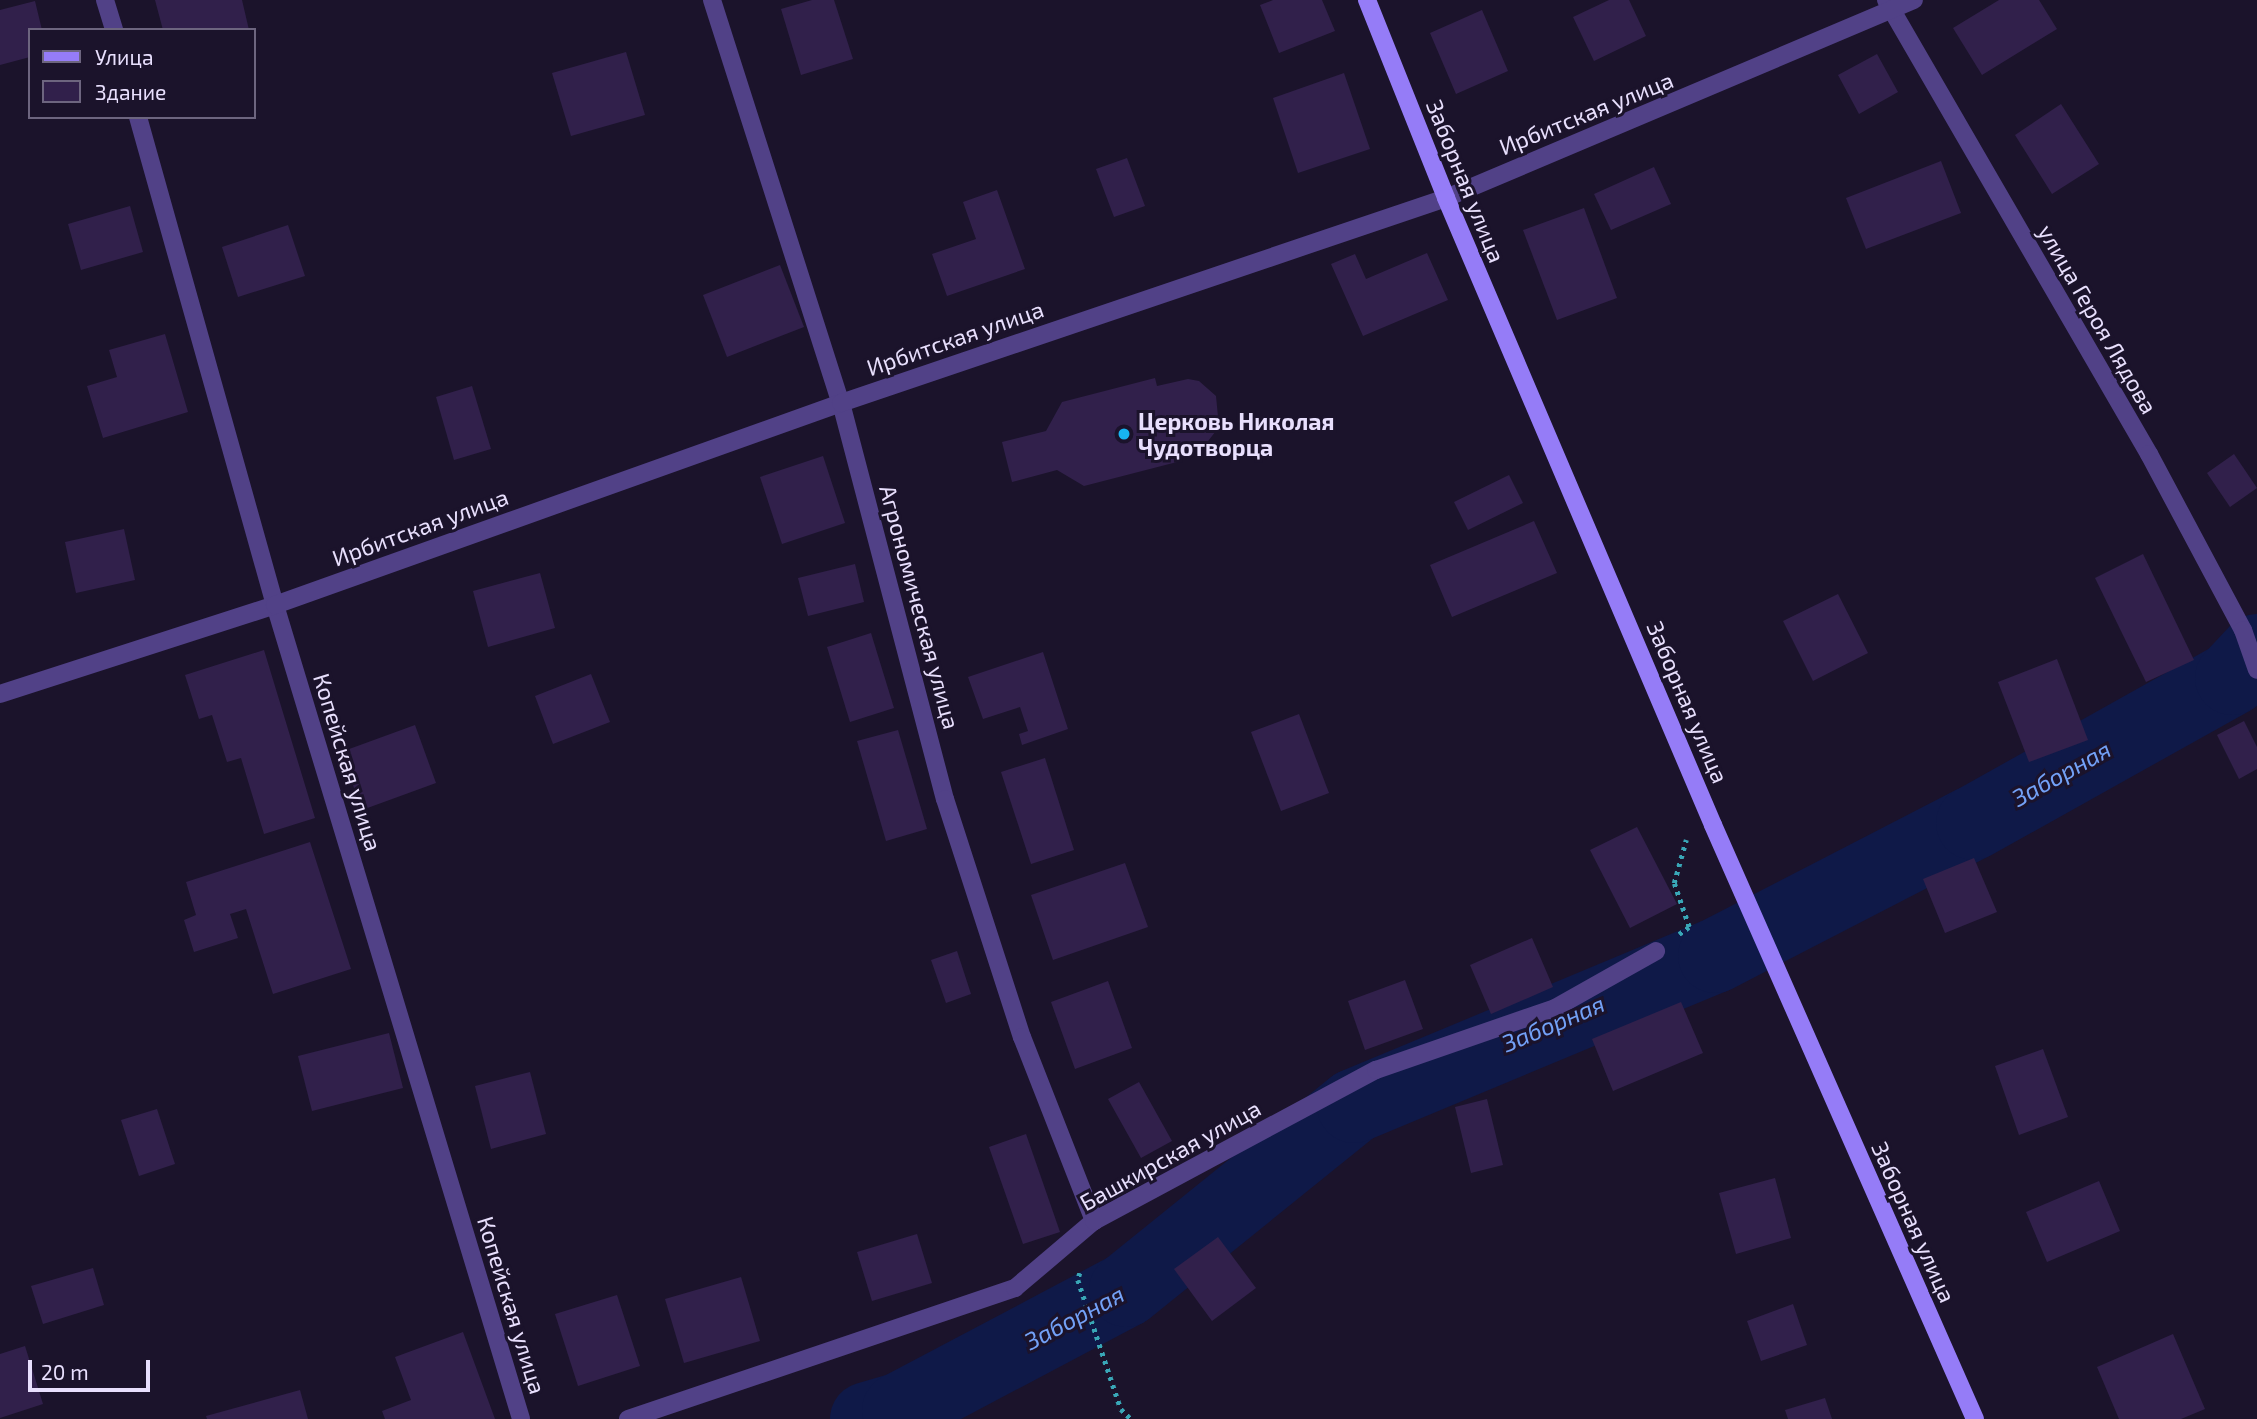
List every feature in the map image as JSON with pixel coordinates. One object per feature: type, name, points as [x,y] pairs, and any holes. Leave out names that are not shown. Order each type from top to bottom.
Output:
[{"type":"street","points":[[105,0],[113,28]]},
{"type":"street","name":"Агрономическая улица","points":[[712,0],[841,402],[945,799],[1022,1037],[1094,1221]]},
{"type":"street","name":"Заборная улица","points":[[1367,0],[1446,198],[1713,825],[1975,1419]]},
{"type":"street","name":"Ирбитская улица","points":[[0,694],[275,605],[841,402],[1446,198],[1888,7],[1914,0]]},
{"type":"street","name":"улица Героя Лядова","points":[[1888,7],[2149,454],[2243,630],[2257,670]]},
{"type":"street","name":"Копейская улица","points":[[139,119],[275,605],[521,1419]]},
{"type":"street","name":"Башкирская улица","points":[[628,1419],[1015,1288],[1094,1221],[1376,1070],[1555,1008],[1656,951]]},
{"type":"path","points":[[1656,951],[1689,927],[1674,883],[1687,836]]},
{"type":"path","points":[[1094,1221],[1078,1280],[1121,1409],[1131,1419]]},
{"type":"building","points":[[155,0],[242,0],[249,28],[162,28]]},
{"type":"building","points":[[812,0],[834,0],[853,59],[801,75],[781,9]]},
{"type":"building","points":[[1273,0],[1322,0],[1335,31],[1279,53],[1260,5]]},
{"type":"building","points":[[1609,0],[1629,0],[1646,36],[1594,61],[1573,17]]},
{"type":"building","points":[[1999,0],[2039,0],[2057,29],[1982,75],[1953,28]]},
{"type":"building","points":[[35,1],[42,28],[28,28],[28,58],[0,65],[0,10]]},
{"type":"building","points":[[1482,10],[1508,71],[1456,94],[1430,33]]},
{"type":"building","points":[[626,52],[645,115],[571,136],[552,73]]},
{"type":"building","points":[[1877,54],[1898,92],[1859,114],[1838,75]]},
{"type":"building","points":[[1344,73],[1370,149],[1298,173],[1273,98]]},
{"type":"building","points":[[2061,104],[2099,164],[2052,194],[2015,135]]},
{"type":"building","points":[[1127,158],[1145,206],[1114,217],[1096,169]]},
{"type":"building","points":[[1941,161],[1961,213],[1866,249],[1846,198]]},
{"type":"building","points":[[1654,167],[1671,204],[1611,230],[1594,194]]},
{"type":"building","points":[[997,190],[1025,269],[947,296],[932,254],[976,239],[963,202]]},
{"type":"building","points":[[130,206],[143,252],[81,270],[68,224]]},
{"type":"building","points":[[1584,208],[1617,298],[1557,320],[1523,230]]},
{"type":"building","points":[[288,225],[305,276],[238,297],[222,247]]},
{"type":"building","points":[[1427,253],[1448,300],[1363,336],[1331,264],[1355,254],[1366,279]]},
{"type":"building","points":[[780,265],[804,327],[727,357],[703,295]]},
{"type":"building","points":[[165,334],[188,412],[103,438],[87,386],[117,377],[109,350]]},
{"type":"building","name":"Церковь Николая Чудотворца","points":[[1155,378],[1157,386],[1188,379],[1199,381],[1216,396],[1219,427],[1205,445],[1175,453],[1177,462],[1084,486],[1057,470],[1012,482],[1002,442],[1046,431],[1062,402]]},
{"type":"building","points":[[472,386],[491,449],[454,460],[436,397]]},
{"type":"building","points":[[2234,454],[2257,488],[2230,507],[2207,473]]},
{"type":"building","points":[[823,456],[845,523],[782,544],[760,477]]},
{"type":"building","points":[[1509,475],[1523,503],[1468,530],[1454,502]]},
{"type":"building","points":[[1534,521],[1557,573],[1452,617],[1430,565]]},
{"type":"building","points":[[124,529],[135,580],[76,593],[65,542]]},
{"type":"building","points":[[2143,554],[2194,660],[2146,682],[2095,578]]},
{"type":"building","points":[[855,564],[864,602],[808,616],[798,578]]},
{"type":"building","points":[[540,573],[555,628],[488,647],[473,591]]},
{"type":"building","points":[[1838,594],[1868,653],[1813,681],[1783,621]]},
{"type":"building","points":[[871,633],[894,708],[850,722],[827,647]]},
{"type":"building","points":[[264,650],[315,818],[264,834],[241,758],[227,762],[212,715],[199,719],[185,675]]},
{"type":"building","points":[[1043,652],[1068,729],[1022,745],[1019,734],[1028,731],[1020,707],[983,719],[968,677]]},
{"type":"building","points":[[2057,659],[2088,740],[2029,762],[1998,682]]},
{"type":"building","points":[[591,674],[610,722],[553,744],[535,696]]},
{"type":"building","points":[[1299,714],[1329,793],[1281,811],[1251,732]]},
{"type":"building","points":[[2244,721],[2257,747],[2257,769],[2239,779],[2217,735]]},
{"type":"building","points":[[415,725],[436,783],[362,810],[341,752]]},
{"type":"building","points":[[898,730],[927,829],[886,841],[857,741]]},
{"type":"building","points":[[1045,758],[1074,850],[1031,864],[1001,772]]},
{"type":"building","points":[[1637,827],[1677,904],[1630,928],[1590,850]]},
{"type":"building","points":[[310,842],[351,969],[273,994],[246,909],[230,914],[238,938],[194,952],[184,920],[196,915],[186,882]]},
{"type":"building","points":[[1974,858],[1997,912],[1945,933],[1923,879]]},
{"type":"building","points":[[1125,863],[1148,927],[1053,960],[1031,895]]},
{"type":"building","points":[[1532,938],[1553,987],[1491,1014],[1470,965]]},
{"type":"building","points":[[957,951],[971,994],[946,1003],[931,960]]},
{"type":"building","points":[[1405,980],[1423,1029],[1365,1050],[1348,1001]]},
{"type":"building","points":[[1108,981],[1132,1048],[1075,1069],[1051,1002]]},
{"type":"building","points":[[1681,1002],[1703,1053],[1613,1091],[1592,1039]]},
{"type":"building","points":[[389,1033],[403,1088],[312,1111],[298,1056]]},
{"type":"building","points":[[2043,1049],[2068,1117],[2019,1135],[1995,1066]]},
{"type":"building","points":[[530,1072],[546,1134],[491,1149],[475,1086]]},
{"type":"building","points":[[1139,1082],[1172,1141],[1141,1158],[1108,1099]]},
{"type":"building","points":[[1487,1099],[1503,1165],[1471,1173],[1455,1107]]},
{"type":"building","points":[[157,1109],[175,1164],[139,1176],[121,1120]]},
{"type":"building","points":[[1026,1134],[1060,1232],[1023,1244],[989,1147]]},
{"type":"building","points":[[1775,1178],[1791,1238],[1736,1254],[1719,1193]]},
{"type":"building","points":[[2099,1181],[2120,1231],[2047,1262],[2026,1212]]},
{"type":"building","points":[[917,1234],[932,1283],[872,1301],[857,1252]]},
{"type":"building","points":[[1218,1237],[1256,1288],[1212,1321],[1174,1269]]},
{"type":"building","points":[[93,1268],[104,1305],[43,1324],[31,1286]]},
{"type":"building","points":[[741,1277],[760,1341],[684,1363],[665,1299]]},
{"type":"building","points":[[617,1295],[640,1366],[578,1386],[555,1314]]},
{"type":"building","points":[[1793,1304],[1807,1345],[1761,1361],[1747,1321]]},
{"type":"building","points":[[463,1332],[495,1419],[385,1419],[382,1411],[411,1400],[395,1357]]},
{"type":"building","points":[[2173,1334],[2205,1409],[2181,1419],[2119,1419],[2097,1367]]},
{"type":"building","points":[[25,1346],[43,1404],[0,1418],[0,1354]]},
{"type":"building","points":[[300,1390],[308,1419],[207,1419],[206,1416]]},
{"type":"building","points":[[1825,1398],[1832,1419],[1788,1419],[1785,1410]]},
{"type":"waterway","name":"Заборная","points":[[867,1419],[899,1410],[1126,1290],[1354,1106],[1715,956],[1973,823],[2232,678],[2257,651]]},
{"type":"place","name":"Церковь Николая Чудотворца","points":[[1124,434]]}]
